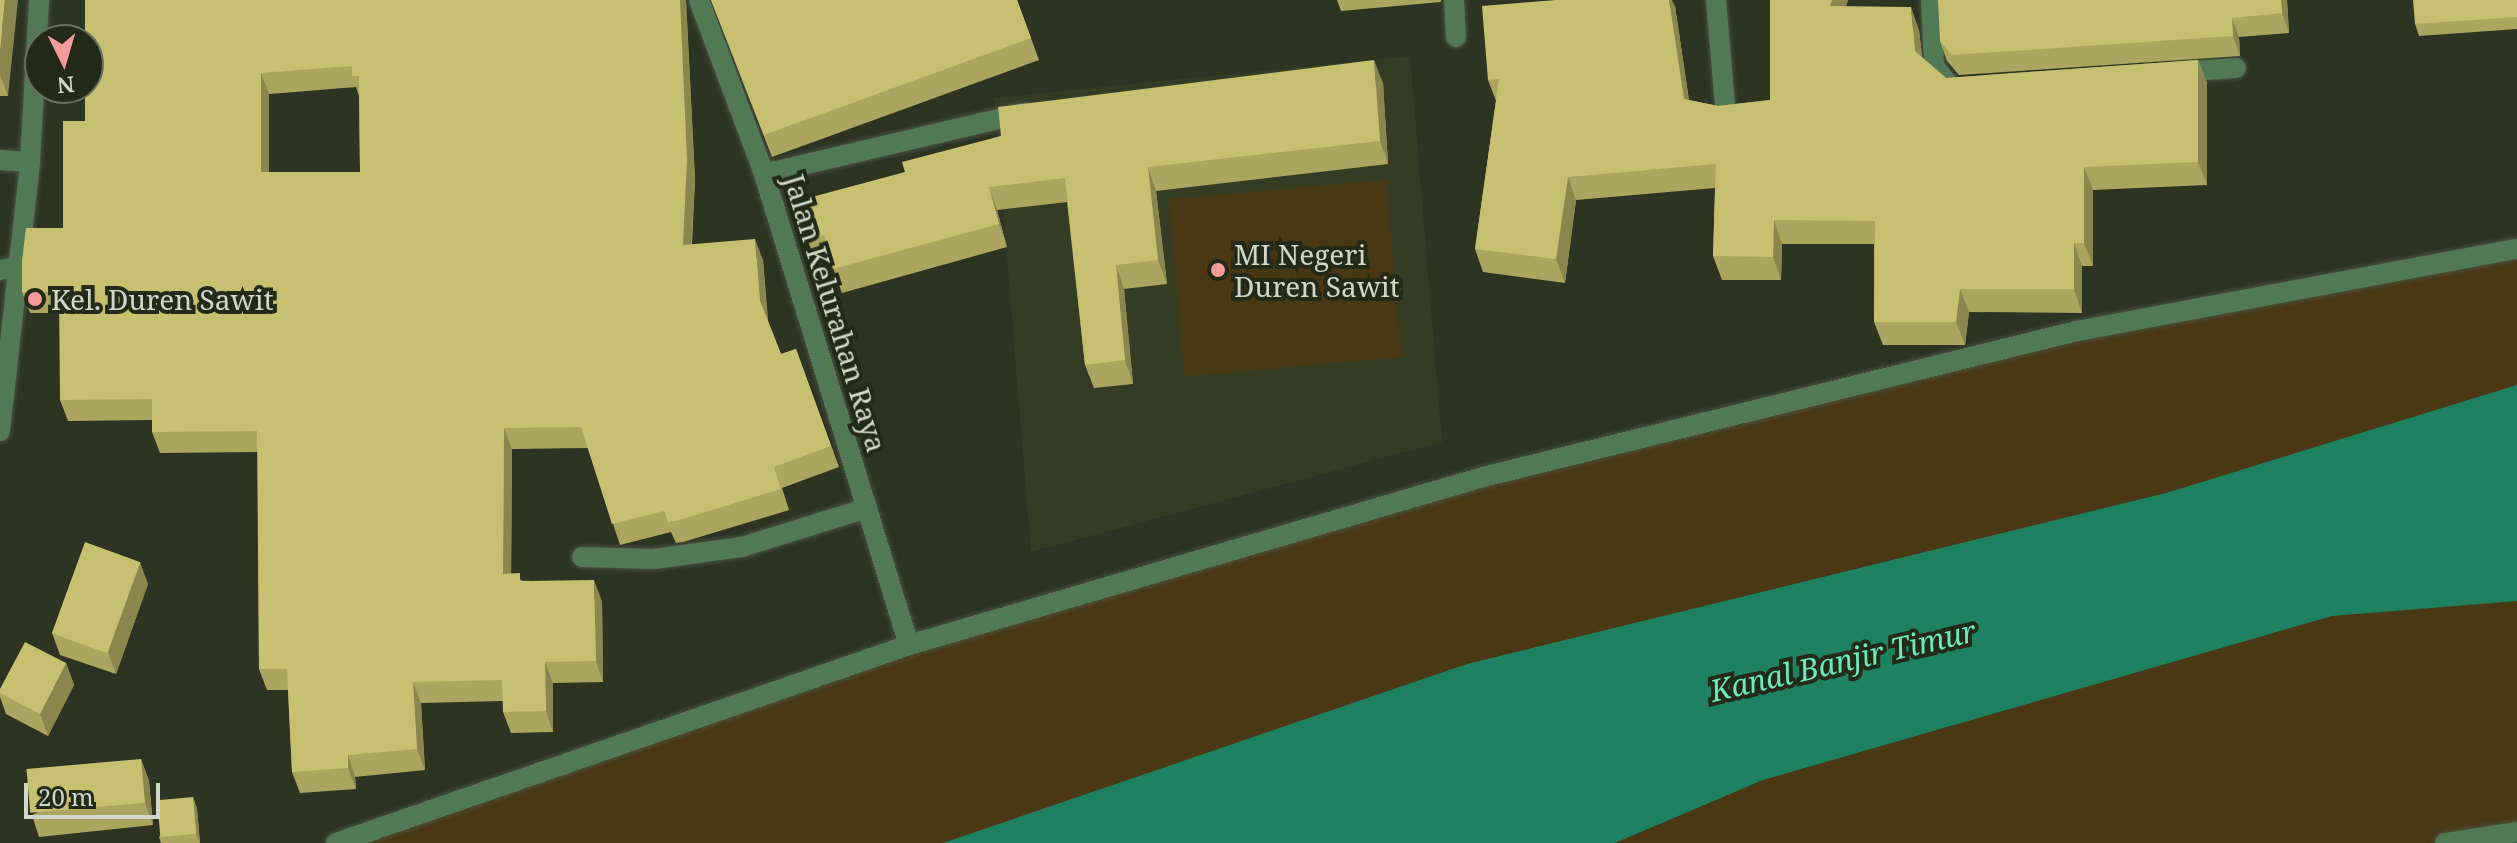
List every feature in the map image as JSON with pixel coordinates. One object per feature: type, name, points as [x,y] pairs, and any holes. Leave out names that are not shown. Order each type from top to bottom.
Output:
[{"type":"street","points":[[0,431],[10,268],[30,162],[39,0]]},
{"type":"street","name":"Jalan Kelurahan Raya","points":[[699,0],[764,174],[909,645]]},
{"type":"street","points":[[1454,0],[1456,37]]},
{"type":"street","points":[[1716,0],[1726,116]]},
{"type":"street","points":[[1931,0],[1934,66],[1940,80],[1970,87]]},
{"type":"street","points":[[2157,74],[2236,68]]},
{"type":"street","points":[[764,174],[1041,109]]},
{"type":"street","points":[[0,160],[30,162]]},
{"type":"street","points":[[336,843],[909,645],[1512,470],[2077,331],[2517,249]]},
{"type":"street","points":[[582,557],[654,559],[742,547],[867,508]]},
{"type":"street","points":[[2445,843],[2517,832]]},
{"type":"shaded area","name":"MI Negeri Duren Sawit","points":[[1410,56],[1442,442],[1031,552],[994,98]]},
{"type":"shaded area","points":[[1386,180],[1402,357],[1184,376],[1169,199]]},
{"type":"shaded area","points":[[2517,255],[2517,843],[336,843],[909,645],[1483,477],[2077,331]]},
{"type":"water","name":"Kanal Banjir Timur","points":[[2517,385],[2517,601],[2332,616],[1763,780],[1615,843],[943,843],[1467,664],[2166,493]]},
{"type":"building","points":[[0,0],[5,0],[0,50]]},
{"type":"building","points":[[85,0],[680,0],[687,159],[683,245],[755,239],[760,301],[781,354],[796,349],[831,446],[774,467],[781,489],[676,521],[668,522],[664,511],[612,524],[581,427],[504,428],[503,574],[520,573],[520,581],[594,580],[596,661],[545,662],[546,711],[503,712],[502,680],[413,682],[417,749],[348,755],[348,768],[292,772],[287,669],[259,669],[257,431],[152,432],[152,399],[60,400],[59,292],[22,292],[26,228],[63,228],[63,121],[85,121],[85,104],[104,104],[104,24],[85,24]],"holes":[[[352,66],[352,76],[359,76],[360,172],[261,172],[261,73]]]},
{"type":"building","points":[[711,0],[1017,0],[1031,38],[764,135]]},
{"type":"building","points":[[1556,0],[1669,0],[1684,99],[1718,106],[1770,100],[1770,0],[1832,0],[1830,6],[1911,7],[1915,51],[1946,78],[2198,60],[2198,162],[2084,167],[2084,243],[2074,243],[2074,289],[1960,289],[1956,322],[1874,322],[1875,221],[1774,220],[1773,257],[1713,256],[1716,164],[1568,177],[1556,259],[1475,249],[1499,79],[1488,80],[1482,6]]},
{"type":"building","points":[[1938,0],[2281,0],[2282,13],[2232,18],[2233,36],[1952,55],[1940,41]]},
{"type":"building","points":[[2413,0],[2517,0],[2517,17],[2415,24]]},
{"type":"building","points":[[1374,60],[1380,141],[1148,167],[1158,260],[1116,265],[1125,360],[1085,365],[1065,178],[989,187],[999,224],[833,269],[824,235],[807,239],[797,201],[905,172],[902,162],[1001,136],[998,107]]},
{"type":"building","points":[[85,542],[140,562],[107,653],[52,633]]},
{"type":"building","points":[[25,642],[66,663],[40,714],[0,693]]},
{"type":"building","points":[[141,759],[145,803],[30,813],[26,769]]},
{"type":"building","points":[[193,797],[196,834],[160,837],[157,800]]},
{"type":"place","name":"MI Negeri Duren Sawit","points":[[1218,270]]},
{"type":"place","name":"Kel. Duren Sawit","points":[[35,299]]}]
